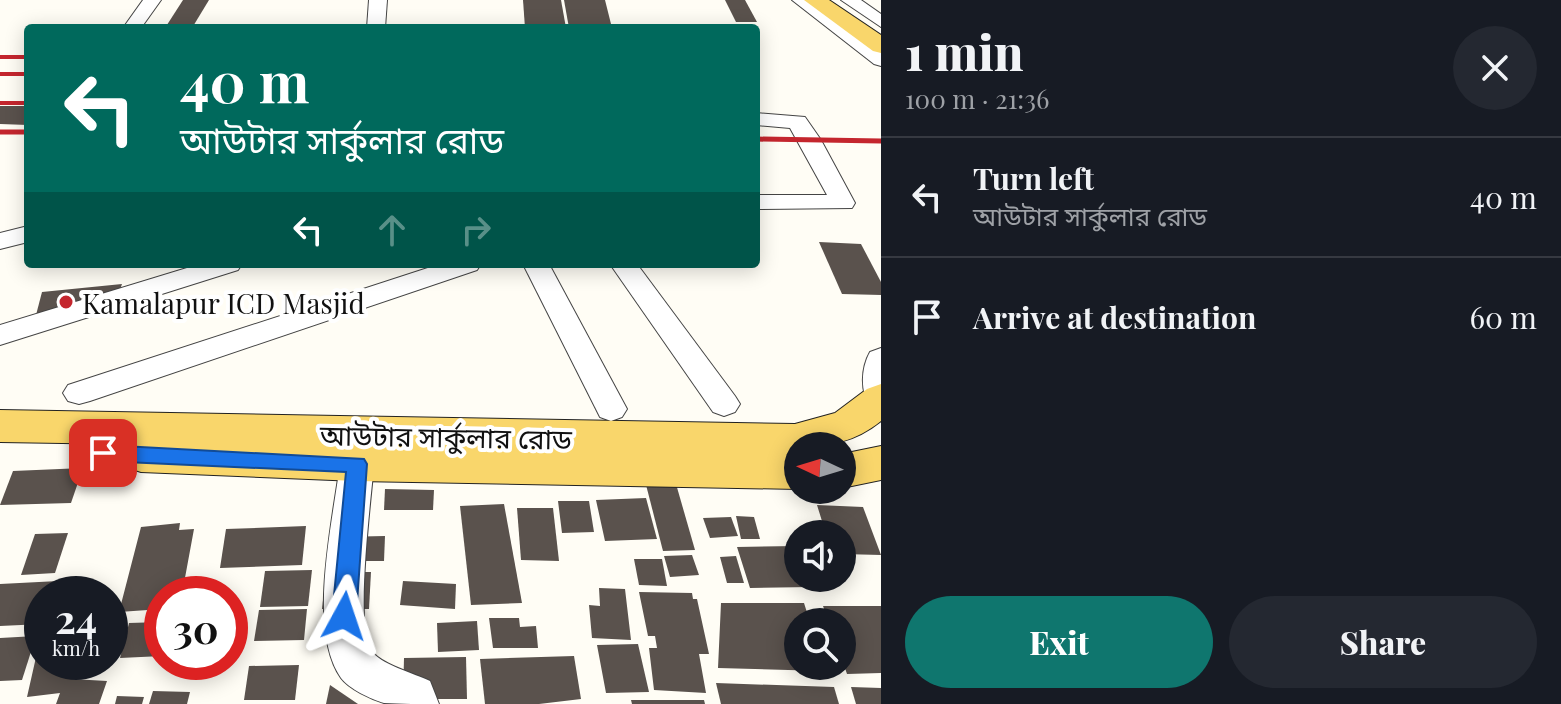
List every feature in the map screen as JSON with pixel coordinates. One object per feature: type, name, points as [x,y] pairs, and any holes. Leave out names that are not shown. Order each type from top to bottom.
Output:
[{"type":"main road","points":[[815,0],[881,46]]},
{"type":"main road","points":[[834,0],[881,33]]},
{"type":"main road","name":"আউটার সার্কুলার রোড","points":[[0,426],[795,440],[848,425],[881,399]]},
{"type":"main road","name":"আউটার সার্কুলার রোড","points":[[0,450],[357,464],[784,472]]},
{"type":"street","points":[[135,24],[152,0]]},
{"type":"street","points":[[376,24],[378,0]]},
{"type":"street","points":[[801,0],[881,60]]},
{"type":"street","points":[[850,0],[881,22]]},
{"type":"street","points":[[760,119],[797,122],[810,140],[843,203],[760,202]]},
{"type":"street","points":[[0,241],[24,235]]},
{"type":"street","points":[[0,335],[216,268]]},
{"type":"street","points":[[79,393],[456,268]]},
{"type":"street","points":[[538,268],[611,409]]},
{"type":"street","points":[[626,268],[724,404]]},
{"type":"street","points":[[881,359],[878,381],[881,399]]},
{"type":"street","points":[[357,464],[344,616],[346,647],[358,666],[415,696],[418,704]]},
{"type":"building","points":[[183,0],[209,0],[194,24],[168,24]]},
{"type":"building","points":[[523,0],[561,0],[565,24],[525,24]]},
{"type":"building","points":[[564,0],[605,0],[611,24],[568,24]]},
{"type":"building","points":[[725,0],[745,0],[757,22],[736,22]]},
{"type":"building","points":[[0,106],[24,106],[24,125],[0,124]]},
{"type":"building","points":[[819,242],[861,244],[881,282],[881,295],[842,294]]},
{"type":"building","points":[[122,284],[112,312],[36,315],[42,292]]},
{"type":"building","points":[[83,468],[71,503],[0,505],[13,471]]},
{"type":"building","points":[[644,477],[674,477],[695,550],[663,551]]},
{"type":"building","points":[[385,489],[434,490],[433,510],[384,510]]},
{"type":"building","points":[[646,498],[657,539],[605,541],[596,500]]},
{"type":"building","points":[[558,501],[589,501],[594,532],[562,533]]},
{"type":"building","points":[[504,504],[522,603],[471,605],[460,506]]},
{"type":"building","points":[[817,505],[863,507],[881,555],[856,554],[856,520],[822,520]]},
{"type":"building","points":[[517,508],[553,508],[559,561],[521,560]]},
{"type":"building","points":[[736,516],[754,517],[760,539],[741,539]]},
{"type":"building","points":[[731,517],[738,536],[710,538],[703,518]]},
{"type":"building","points":[[180,523],[179,530],[194,529],[185,576],[144,576],[144,610],[128,611],[128,577],[141,527]]},
{"type":"building","points":[[306,526],[302,565],[220,568],[226,529]]},
{"type":"building","points":[[68,533],[55,573],[21,575],[35,534]]},
{"type":"building","points":[[385,536],[384,561],[336,561],[338,537]]},
{"type":"building","points":[[784,546],[784,587],[750,588],[737,547]]},
{"type":"building","points":[[692,555],[699,575],[670,577],[664,556]]},
{"type":"building","points":[[736,556],[744,583],[727,583],[720,557]]},
{"type":"building","points":[[634,559],[662,559],[667,586],[639,585]]},
{"type":"building","points":[[312,570],[308,606],[260,607],[265,571]]},
{"type":"building","points":[[326,572],[371,572],[369,609],[322,609]]},
{"type":"building","points":[[403,581],[456,584],[455,609],[400,605]]},
{"type":"building","points":[[24,583],[24,625],[0,626],[0,584]]},
{"type":"building","points":[[599,588],[625,589],[631,640],[592,638],[589,605],[600,606]]},
{"type":"building","points":[[639,592],[692,593],[693,599],[697,599],[709,654],[699,654],[706,693],[654,690],[649,648],[657,648],[655,636],[648,636]]},
{"type":"building","points":[[721,603],[804,603],[806,608],[784,608],[784,670],[718,668]]},
{"type":"building","points":[[881,606],[881,673],[856,674],[856,608],[824,608]]},
{"type":"building","points":[[307,609],[304,640],[254,641],[259,610]]},
{"type":"building","points":[[489,618],[519,618],[520,627],[536,626],[538,648],[493,648]]},
{"type":"building","points":[[477,621],[479,650],[438,652],[437,623]]},
{"type":"building","points":[[129,623],[144,623],[144,657],[128,658]]},
{"type":"building","points":[[24,637],[22,680],[0,681],[0,638]]},
{"type":"building","points":[[638,644],[649,692],[606,693],[597,645]]},
{"type":"building","points":[[574,656],[581,699],[539,704],[485,704],[480,659]]},
{"type":"building","points":[[466,657],[467,699],[403,699],[404,658]]},
{"type":"building","points":[[299,665],[295,700],[244,700],[249,666]]},
{"type":"building","points":[[31,680],[107,681],[99,704],[56,704],[60,693],[27,697]]},
{"type":"building","points":[[716,683],[834,687],[839,704],[721,704]]},
{"type":"building","points":[[330,685],[358,704],[326,704]]},
{"type":"building","points":[[851,687],[881,688],[881,704],[856,704]]},
{"type":"building","points":[[153,691],[190,692],[187,704],[149,704]]},
{"type":"building","points":[[117,696],[144,697],[142,704],[115,704]]},
{"type":"building","points":[[631,700],[704,700],[705,704],[632,704]]},
{"type":"railway","points":[[0,57],[24,57]]},
{"type":"railway","points":[[0,74],[24,74]]},
{"type":"railway","points":[[0,103],[24,103]]},
{"type":"railway","points":[[0,132],[24,132]]},
{"type":"railway","points":[[760,139],[881,141]]},
{"type":"place","name":"Kamalapur ICD Masjid","points":[[66,302]]},
{"type":"route","points":[[103,453],[357,464],[344,616]]}]
